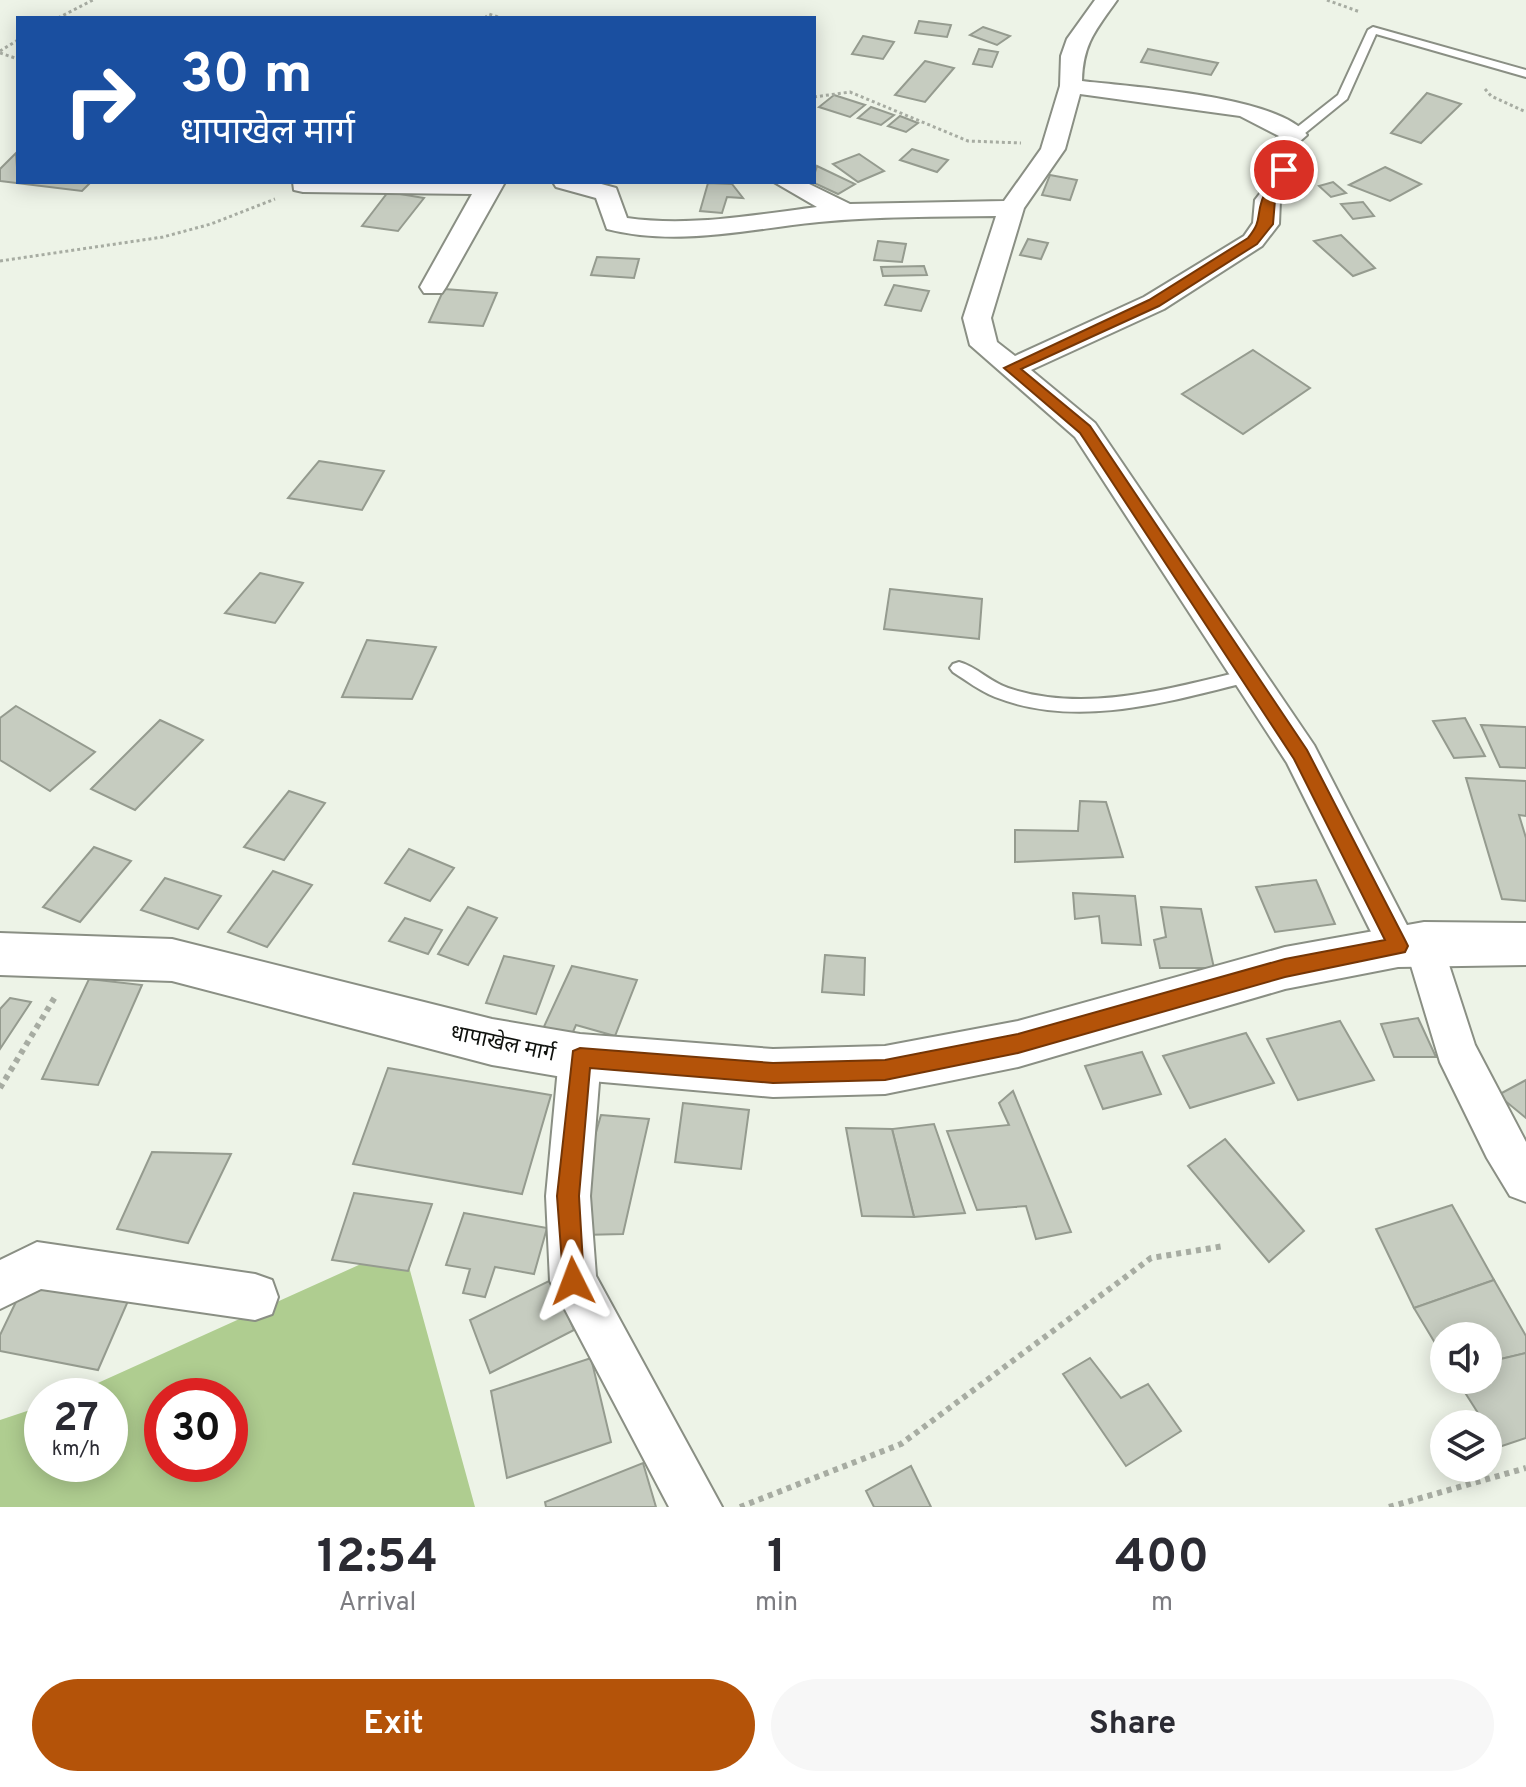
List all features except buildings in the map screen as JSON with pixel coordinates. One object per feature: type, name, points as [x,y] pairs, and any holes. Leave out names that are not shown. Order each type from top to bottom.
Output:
[{"type":"main road","name":"धापाखेल मार्ग","points":[[0,954],[172,960],[492,1042],[580,1057],[773,1073],[885,1070],[1018,1044],[1285,968],[1411,944],[1526,944]]},
{"type":"street","points":[[1106,0],[1078,39],[1072,56],[1071,86],[1053,149],[1011,208],[977,318],[984,345],[1085,430],[1301,755],[1411,944],[1455,1049],[1502,1143],[1526,1181]]},
{"type":"street","points":[[1012,368],[1154,303],[1253,241],[1266,224],[1268,200],[1284,178],[1277,149],[1295,135],[1266,118],[1244,110],[1071,86]]},
{"type":"street","points":[[303,185],[492,184]]},
{"type":"street","points":[[433,287],[492,184]]},
{"type":"street","points":[[573,184],[607,193],[616,224],[633,228],[716,226],[846,212],[1011,208]]},
{"type":"street","points":[[790,184],[846,212]]},
{"type":"street","points":[[580,1057],[568,1196],[573,1281],[697,1507]]},
{"type":"street","points":[[0,1286],[37,1265],[255,1297]]},
{"type":"lane","points":[[1295,135],[1343,97],[1373,30],[1526,74]]},
{"type":"lane","points":[[959,668],[1001,692],[1036,701],[1089,705],[1153,698],[1248,676]]},
{"type":"path","points":[[62,16],[93,0]]},
{"type":"path","points":[[816,97],[850,92],[968,141],[1010,141],[1053,149]]},
{"type":"path","points":[[0,261],[163,237],[211,224],[303,185]]},
{"type":"path","points":[[0,1088],[81,955]]},
{"type":"path","points":[[739,1507],[901,1444],[1151,1258],[1224,1246]]},
{"type":"path","points":[[1389,1507],[1526,1468]]},
{"type":"green space","points":[[403,1245],[475,1507],[0,1507],[0,1420],[24,1412],[24,1482],[128,1482],[128,1378],[109,1378]]},
{"type":"route","points":[[573,1281],[568,1196],[580,1057],[773,1073],[885,1070],[1018,1044],[1285,968],[1398,946],[1301,755],[1085,430],[1054,400],[1012,368],[1154,303],[1253,241],[1266,224],[1268,200],[1284,178],[1284,170]]}]
